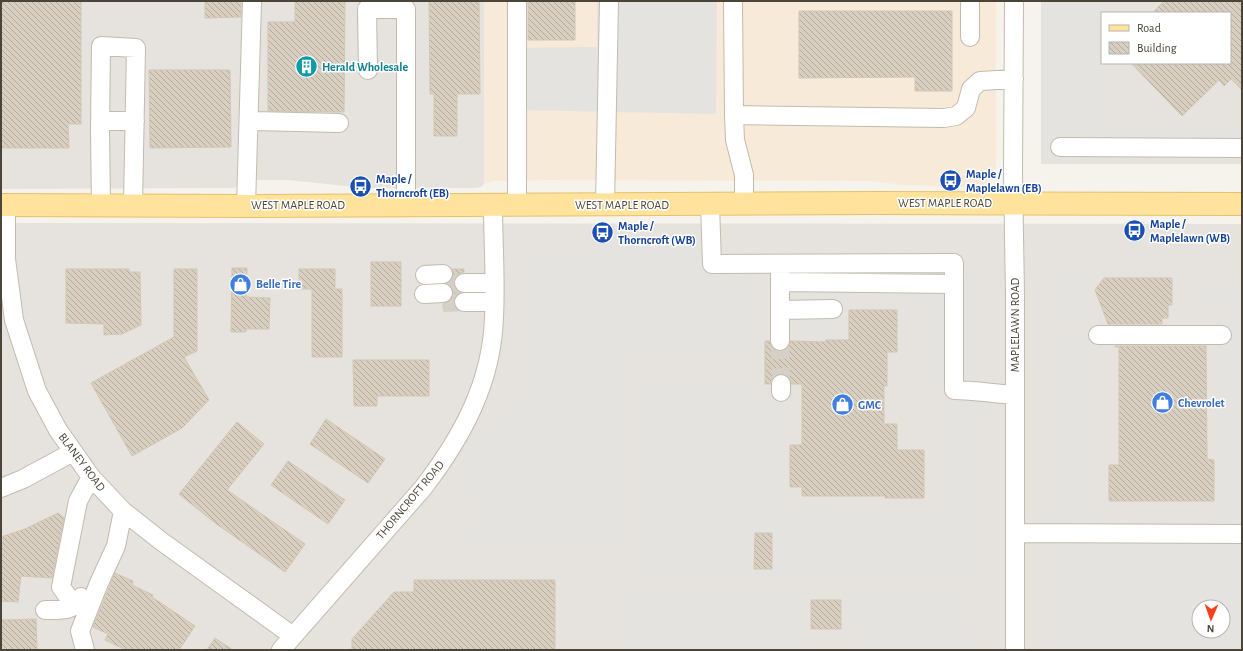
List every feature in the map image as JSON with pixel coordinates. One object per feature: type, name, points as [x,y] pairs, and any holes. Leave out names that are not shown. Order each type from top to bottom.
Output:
[{"type":"main road","name":"WEST MAPLE ROAD","points":[[3,205],[605,205],[877,202],[1014,204],[1242,204]]},
{"type":"street","points":[[246,206],[252,1]]},
{"type":"street","points":[[517,1],[517,205]]},
{"type":"street","points":[[605,205],[609,1]]},
{"type":"street","points":[[733,1],[735,140],[744,175],[744,204]]},
{"type":"street","points":[[970,1],[970,37]]},
{"type":"street","name":"MAPLELAWN ROAD","points":[[1014,1],[1013,172],[1015,650]]},
{"type":"street","points":[[368,70],[367,9],[406,9],[406,205]]},
{"type":"street","points":[[101,205],[101,46],[136,48],[133,205]]},
{"type":"street","points":[[734,115],[944,118],[956,116],[966,108],[971,89],[980,81],[1014,79]]},
{"type":"street","points":[[100,121],[135,121]]},
{"type":"street","points":[[249,121],[339,123]]},
{"type":"street","points":[[1060,147],[1242,148]]},
{"type":"street","points":[[710,204],[712,264],[954,263],[954,390],[972,390],[1015,395]]},
{"type":"street","name":"BLANEY ROAD","points":[[3,205],[6,259],[14,320],[37,391],[58,430],[121,519],[155,537],[293,636]]},
{"type":"street","name":"THORNCROFT ROAD","points":[[281,650],[423,488],[442,463],[472,411],[484,377],[492,341],[494,319],[493,205]]},
{"type":"street","points":[[780,264],[780,341]]},
{"type":"street","points":[[780,282],[954,284]]},
{"type":"street","points":[[494,288],[464,288],[494,288]]},
{"type":"street","points":[[443,289],[424,289],[443,289]]},
{"type":"street","points":[[780,310],[833,309]]},
{"type":"street","points":[[1098,335],[1222,336]]},
{"type":"street","points":[[1,488],[29,476],[73,452]]},
{"type":"street","points":[[74,605],[61,587],[78,501],[91,477]]},
{"type":"street","points":[[45,610],[66,610],[79,602],[104,543],[121,519]]},
{"type":"street","points":[[85,650],[80,631],[99,583],[116,546],[121,519]]},
{"type":"street","points":[[1015,533],[1242,534]]},
{"type":"shaded area","points":[[1,1],[484,1],[484,184],[481,187],[474,188],[365,188],[288,180],[244,180],[234,188],[1,189]]},
{"type":"shaded area","points":[[484,1],[996,1],[996,166],[992,178],[988,183],[979,187],[902,185],[872,181],[550,180],[493,181],[484,184]]},
{"type":"shaded area","points":[[597,1],[717,1],[716,114],[517,110],[517,48],[597,47]]},
{"type":"shaded area","points":[[1041,1],[1242,1],[1242,164],[1041,164]]},
{"type":"shaded area","points":[[1041,1],[1100,1],[1101,130],[1242,129],[1242,157],[1041,154]]},
{"type":"shaded area","points":[[1,223],[1242,224],[1242,650],[1,650]]},
{"type":"shaded area","points":[[719,243],[720,256],[756,257],[755,359],[627,358],[627,552],[449,553],[469,533],[469,493],[452,490],[485,423],[511,416],[512,393],[528,393],[528,248]]},
{"type":"shaded area","points":[[1053,263],[1089,263],[1089,324],[1052,325]]},
{"type":"shaded area","points":[[795,270],[984,273],[983,384],[917,384],[916,297],[838,297],[838,335],[796,334]]},
{"type":"shaded area","points":[[1197,279],[1242,279],[1242,304],[1198,304]]},
{"type":"shaded area","points":[[1214,315],[1242,315],[1242,524],[1218,523]]},
{"type":"shaded area","points":[[1048,334],[1098,335],[1100,524],[1047,523]]},
{"type":"shaded area","points":[[638,375],[745,376],[745,391],[781,392],[781,507],[939,509],[940,401],[985,401],[984,587],[640,585]]},
{"type":"shaded area","points":[[1242,542],[1242,650],[1048,650],[1047,544]]},
{"type":"shaded area","points":[[961,593],[971,595],[973,650],[861,650],[862,630],[849,629],[850,594]]},
{"type":"shaded area","points":[[627,594],[805,594],[803,650],[627,650]]},
{"type":"building","points":[[1,1],[81,1],[81,124],[68,124],[69,148],[1,148]]},
{"type":"building","points":[[205,1],[241,1],[241,17],[205,18]]},
{"type":"building","name":"Herald Wholesale","points":[[295,1],[345,1],[344,112],[268,111],[268,22],[295,22]]},
{"type":"building","points":[[429,1],[479,1],[480,94],[457,94],[457,136],[434,136],[434,94],[430,94]]},
{"type":"building","points":[[528,1],[575,1],[575,40],[528,40]]},
{"type":"building","points":[[1164,1],[1242,1],[1242,90],[1231,79],[1224,86],[1219,80],[1182,116],[1132,64],[1231,64],[1231,12],[1153,12]]},
{"type":"building","points":[[799,11],[952,11],[952,91],[915,91],[915,77],[799,78]]},
{"type":"building","points":[[149,70],[230,70],[231,147],[150,148]]},
{"type":"building","points":[[371,262],[401,262],[401,306],[371,306]]},
{"type":"building","points":[[232,268],[247,268],[246,297],[270,298],[269,329],[246,329],[246,332],[231,332]]},
{"type":"building","points":[[66,269],[129,269],[129,272],[140,272],[141,325],[122,334],[104,335],[104,324],[66,323]]},
{"type":"building","points":[[174,269],[197,269],[197,351],[184,357],[209,400],[182,428],[132,456],[91,383],[174,337]]},
{"type":"building","points":[[299,269],[335,269],[335,289],[342,289],[342,357],[312,357],[312,289],[299,289]]},
{"type":"building","points":[[452,269],[464,269],[464,272],[458,274],[455,278],[454,283],[455,289],[460,292],[455,296],[454,302],[457,309],[443,309],[443,304],[449,302],[452,297],[452,288],[447,283],[452,278]]},
{"type":"building","points":[[1104,278],[1172,278],[1172,305],[1168,305],[1168,318],[1162,318],[1162,324],[1108,324],[1095,290]]},
{"type":"building","name":"GMC","points":[[849,310],[897,310],[897,352],[887,352],[887,386],[884,386],[884,424],[897,424],[897,450],[924,450],[924,498],[885,498],[885,496],[802,496],[802,487],[790,487],[790,445],[802,445],[802,384],[791,384],[790,378],[781,374],[775,375],[771,384],[765,384],[765,341],[770,341],[774,350],[780,351],[789,347],[790,341],[826,342],[826,340],[849,340]]},
{"type":"building","name":"Chevrolet","points":[[1115,346],[1206,346],[1207,459],[1214,460],[1214,501],[1109,501],[1109,465],[1119,465],[1119,347]]},
{"type":"building","points":[[353,360],[429,360],[429,396],[377,396],[377,406],[354,406]]},
{"type":"building","points":[[326,419],[385,459],[368,483],[310,444]]},
{"type":"building","points":[[237,422],[264,444],[227,490],[305,544],[285,572],[215,523],[179,494]]},
{"type":"building","points":[[288,461],[345,500],[328,524],[271,485]]},
{"type":"building","points":[[58,513],[64,518],[52,578],[21,576],[18,602],[1,601],[1,537],[25,529]]},
{"type":"building","points":[[755,533],[772,533],[772,569],[754,569]]},
{"type":"building","points":[[115,573],[133,581],[132,585],[153,595],[152,597],[195,626],[179,650],[126,650],[105,640],[108,634],[93,627]]},
{"type":"building","points":[[414,580],[555,580],[555,650],[352,650],[352,639],[394,592],[414,592]]},
{"type":"building","points":[[811,600],[841,600],[841,629],[811,629]]},
{"type":"building","points":[[36,619],[37,650],[1,650],[1,620]]},
{"type":"building","points":[[215,638],[233,650],[207,650]]},
{"type":"tunnel","points":[[443,284],[464,283]]},
{"type":"tunnel","points":[[443,303],[464,302]]},
{"type":"tunnel","points":[[780,341],[781,384]]},
{"type":"place","name":"Herald Wholesale","points":[[306,67]]},
{"type":"place","name":"Maple / Maplelawn (EB)","points":[[950,181]]},
{"type":"place","name":"Maple / Thorncroft (EB)","points":[[361,186]]},
{"type":"place","name":"Maple / Maplelawn (WB)","points":[[1134,231]]},
{"type":"place","name":"Maple / Thorncroft (WB)","points":[[602,233]]},
{"type":"place","name":"Belle Tire","points":[[240,284]]},
{"type":"place","name":"Chevrolet","points":[[1163,403]]},
{"type":"place","name":"GMC","points":[[843,405]]}]
